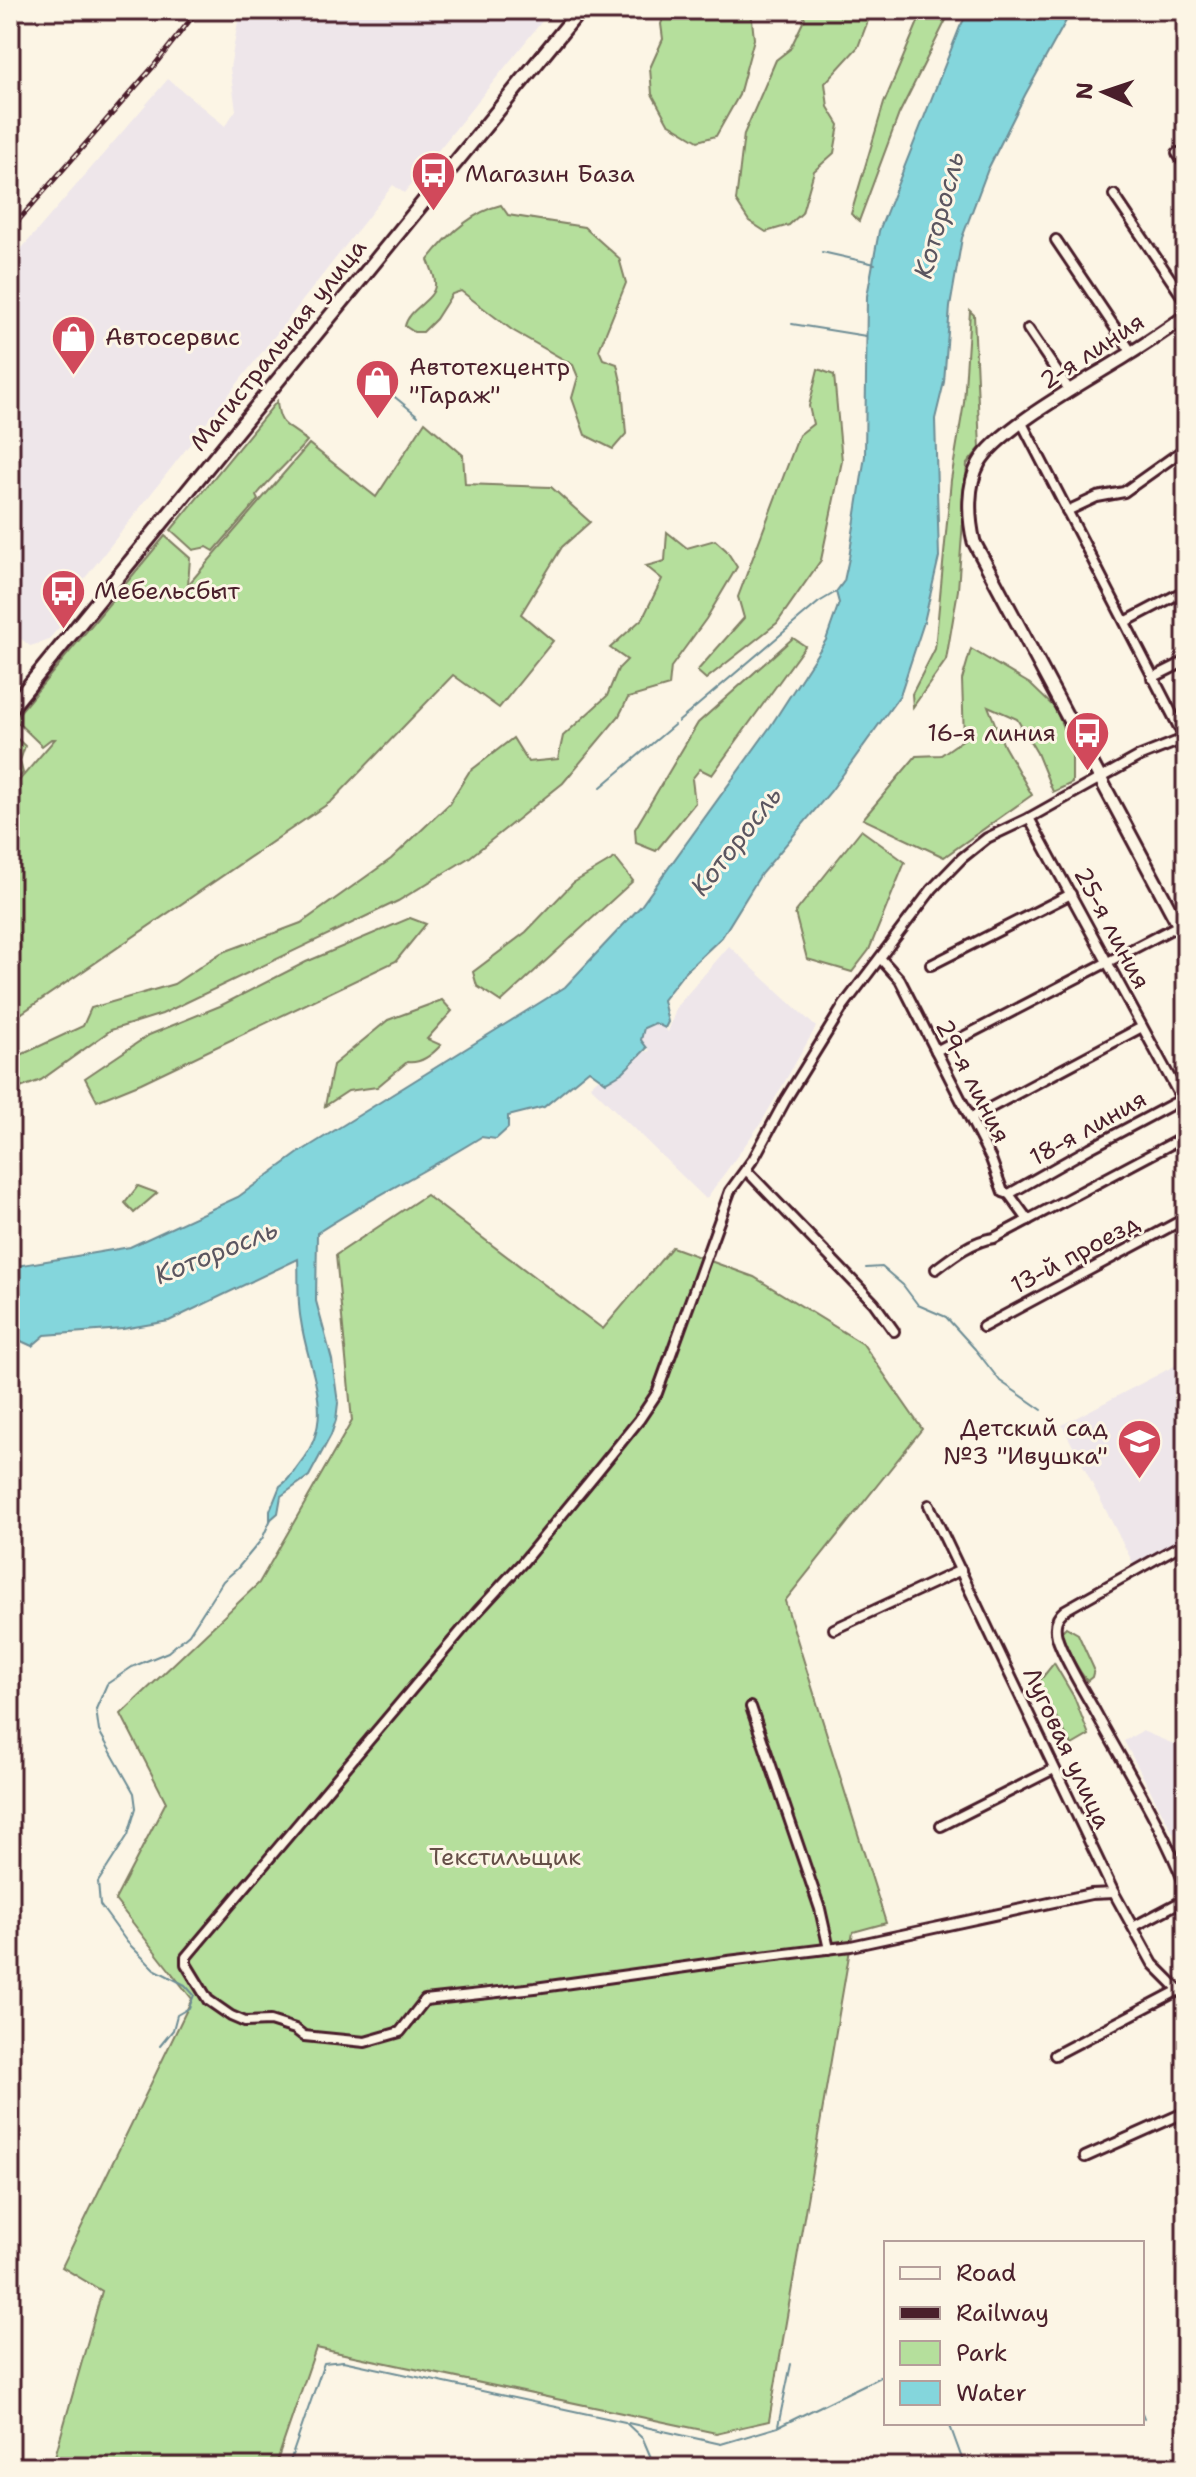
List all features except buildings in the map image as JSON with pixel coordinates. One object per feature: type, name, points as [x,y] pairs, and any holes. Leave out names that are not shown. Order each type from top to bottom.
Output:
[{"type":"main road","name":"Магистральная улица","points":[[10,709],[580,10]]},
{"type":"street","points":[[1177,153],[1186,166]]},
{"type":"street","points":[[1114,195],[1186,302]]},
{"type":"street","points":[[1056,240],[1132,353]]},
{"type":"street","name":"2-я линия","points":[[1022,423],[1186,316]]},
{"type":"street","points":[[1028,329],[1070,391]]},
{"type":"street","points":[[1114,1893],[1091,1894],[851,1946],[425,2000],[400,2032],[365,2042],[304,2036],[295,2029],[270,2021],[245,2022],[231,2016],[208,2000],[186,1964],[186,1957],[477,1612],[523,1562],[639,1420],[657,1393],[730,1191],[746,1170],[844,1005],[932,889],[987,838],[1029,818],[1098,778],[1138,757],[1185,740],[1022,423],[988,451],[975,472],[971,503],[974,542],[1098,778],[1186,939]]},
{"type":"street","points":[[1067,511],[1097,497],[1124,492],[1186,448]]},
{"type":"street","points":[[1125,622],[1186,590]]},
{"type":"street","points":[[1152,678],[1186,661]]},
{"type":"street","name":"25-я линия","points":[[1029,818],[1184,1099]]},
{"type":"street","points":[[931,965],[1071,894]]},
{"type":"street","points":[[936,1051],[1179,925]]},
{"type":"street","name":"29-я линия","points":[[881,959],[900,980],[991,1159],[1003,1192],[1009,1194],[1028,1220]]},
{"type":"street","points":[[971,1118],[1142,1027]]},
{"type":"street","name":"18-я линия","points":[[1009,1194],[1184,1099]]},
{"type":"street","points":[[936,1269],[979,1241],[994,1238],[1186,1136]]},
{"type":"street","points":[[746,1170],[874,1303],[894,1331]]},
{"type":"street","name":"13-й проезд","points":[[983,1327],[1186,1218]]},
{"type":"street","name":"Луговая улица","points":[[929,1505],[1114,1893],[1153,1964],[1182,1994]]},
{"type":"street","points":[[1186,1542],[1062,1612],[1056,1619],[1057,1637],[1080,1685],[1160,1831],[1186,1888]]},
{"type":"street","points":[[834,1629],[961,1570]]},
{"type":"street","points":[[751,1707],[820,1909],[829,1949]]},
{"type":"street","points":[[941,1826],[1054,1769]]},
{"type":"street","points":[[1133,1927],[1186,1899]]},
{"type":"street","points":[[1055,2055],[1182,1994]]},
{"type":"street","points":[[1085,2157],[1186,2112]]},
{"type":"shaded area","points":[[240,10],[551,10],[404,193],[393,185],[78,587],[84,592],[66,620],[47,641],[30,646],[10,630],[10,262],[168,79],[225,126],[236,110],[230,68]]},
{"type":"shaded area","points":[[729,946],[816,1027],[761,1123],[706,1199],[590,1086],[625,1055],[650,1051],[641,1040],[644,1028],[655,1023],[668,1032],[677,1006]]},
{"type":"shaded area","name":"Детский сад №3 \"Ивушка\"","points":[[1182,1362],[1186,1370],[1186,1538],[1134,1565],[1062,1425]]},
{"type":"shaded area","points":[[1142,1731],[1186,1749],[1186,1857],[1124,1741]]},
{"type":"green space","points":[[666,10],[751,10],[754,39],[739,95],[716,136],[698,141],[668,123],[652,94],[650,68],[663,39],[661,24]]},
{"type":"green space","points":[[798,10],[872,10],[858,47],[825,83],[828,107],[839,125],[834,153],[814,171],[802,213],[789,225],[766,232],[749,221],[736,201],[744,134],[776,60],[790,49],[805,18]]},
{"type":"green space","points":[[923,10],[951,10],[899,114],[859,221],[851,214],[884,103]]},
{"type":"green space","points":[[501,205],[508,215],[584,227],[619,258],[626,283],[599,350],[603,359],[617,364],[622,386],[626,434],[613,449],[585,435],[572,398],[578,377],[573,365],[512,330],[461,291],[452,294],[436,319],[423,332],[414,332],[405,326],[411,314],[434,291],[435,279],[428,260],[460,226],[480,213]]},
{"type":"green space","points":[[970,311],[974,315],[980,448],[967,464],[958,590],[946,660],[913,707],[912,694],[935,649],[951,480],[964,403]]},
{"type":"green space","points":[[818,369],[834,375],[842,461],[821,560],[777,623],[706,679],[697,671],[744,618],[738,597],[799,435],[813,424],[809,406]]},
{"type":"green space","points":[[277,401],[280,417],[286,426],[307,441],[256,496],[258,500],[214,551],[207,547],[193,550],[171,530]]},
{"type":"green space","points":[[425,422],[463,455],[465,484],[551,487],[590,522],[562,547],[521,614],[553,641],[499,708],[453,675],[332,801],[10,1021],[10,791],[55,739],[42,746],[14,719],[165,536],[190,558],[188,585],[309,444],[376,497]]},
{"type":"green space","points":[[667,532],[687,548],[715,540],[737,567],[706,619],[671,667],[669,686],[628,698],[619,716],[563,783],[470,857],[398,901],[162,1014],[111,1030],[41,1080],[10,1092],[10,1060],[83,1026],[91,1008],[174,984],[221,953],[301,923],[391,859],[449,804],[469,772],[513,738],[528,762],[558,759],[563,736],[607,696],[618,669],[627,660],[610,648],[643,618],[662,579],[646,566],[665,561]]},
{"type":"green space","points":[[793,638],[805,646],[712,775],[700,769],[692,779],[695,803],[656,851],[636,843],[635,829],[698,723]]},
{"type":"green space","points":[[971,649],[1030,684],[1055,708],[1072,749],[1072,783],[1053,792],[1037,753],[1017,719],[988,706],[1004,746],[1032,795],[944,857],[863,819],[916,756],[941,755],[964,739],[962,680]]},
{"type":"green space","points":[[10,732],[25,746],[20,761],[23,773],[10,788]]},
{"type":"green space","points":[[861,830],[905,862],[869,950],[852,972],[807,959],[795,913]]},
{"type":"green space","points":[[615,858],[633,881],[501,1002],[477,986],[473,972],[526,932],[573,883]]},
{"type":"green space","points":[[410,918],[426,924],[396,961],[97,1101],[85,1078],[149,1035],[220,1006],[306,962]]},
{"type":"green space","points":[[442,1000],[452,1011],[427,1039],[441,1045],[434,1052],[421,1060],[407,1062],[377,1087],[348,1091],[325,1106],[333,1065],[388,1020]]},
{"type":"green space","points":[[138,1186],[157,1193],[134,1213],[125,1203]]},
{"type":"green space","name":"Текстильщик","points":[[426,1195],[603,1329],[672,1247],[754,1277],[863,1344],[922,1429],[785,1601],[886,1923],[853,1932],[769,2421],[716,2433],[316,2348],[275,2467],[52,2467],[102,2291],[62,2267],[192,1999],[115,1900],[166,1802],[121,1714],[259,1583],[352,1421],[336,1255]]},
{"type":"green space","points":[[1066,1627],[1078,1634],[1094,1669],[1087,1681],[1072,1658],[1061,1632]]},
{"type":"green space","points":[[1054,1663],[1074,1697],[1089,1735],[1072,1745],[1037,1684]]},
{"type":"water","name":"Которосль","points":[[969,10],[1072,10],[988,169],[962,238],[950,307],[944,382],[935,419],[939,557],[924,622],[900,695],[831,791],[761,874],[722,937],[684,973],[663,1000],[668,1022],[665,1028],[655,1023],[644,1028],[641,1040],[647,1048],[623,1072],[606,1082],[589,1070],[544,1107],[508,1116],[508,1128],[496,1139],[481,1137],[317,1233],[316,1301],[332,1360],[338,1403],[336,1420],[309,1476],[281,1496],[278,1513],[270,1520],[270,1511],[280,1486],[311,1445],[319,1411],[300,1313],[298,1259],[169,1321],[123,1329],[45,1335],[32,1346],[10,1336],[10,1267],[130,1247],[238,1197],[300,1152],[565,987],[641,906],[770,727],[826,640],[839,603],[836,592],[844,581],[849,558],[865,456],[867,296],[879,231]]},
{"type":"waterway","points":[[822,252],[875,264]]},
{"type":"waterway","points":[[792,324],[866,336]]},
{"type":"waterway","points":[[379,384],[418,416]]},
{"type":"waterway","points":[[678,722],[819,602],[836,592]]},
{"type":"waterway","points":[[601,787],[674,725]]},
{"type":"waterway","points":[[866,1268],[882,1267],[903,1285],[918,1305],[946,1317],[1000,1381],[1042,1410]]},
{"type":"waterway","points":[[160,2046],[173,2030],[177,2015],[189,2008],[194,1995],[185,1985],[154,1969],[127,1942],[100,1905],[98,1882],[128,1835],[136,1808],[134,1793],[99,1731],[96,1709],[107,1684],[132,1667],[168,1652],[189,1634],[223,1581],[262,1539],[271,1519]]},
{"type":"waterway","points":[[288,2467],[324,2363],[343,2361],[625,2422],[643,2439],[655,2467]]},
{"type":"waterway","points":[[778,2426],[791,2364]]},
{"type":"waterway","points":[[628,2423],[721,2444],[778,2427],[884,2375]]},
{"type":"waterway","points":[[950,2425],[965,2467]]},
{"type":"railway","points":[[10,230],[153,67],[198,10]]},
{"type":"place","name":"Магазин База","points":[[434,213]]},
{"type":"place","name":"Автосервис","points":[[74,376]]},
{"type":"place","name":"Автотехцентр \"Гараж\"","points":[[378,420]]},
{"type":"place","name":"Мебельсбыт","points":[[63,630]]},
{"type":"place","name":"16-я линия","points":[[1087,772]]},
{"type":"place","name":"Детский сад №3 \"Ивушка\"","points":[[1139,1481]]}]
